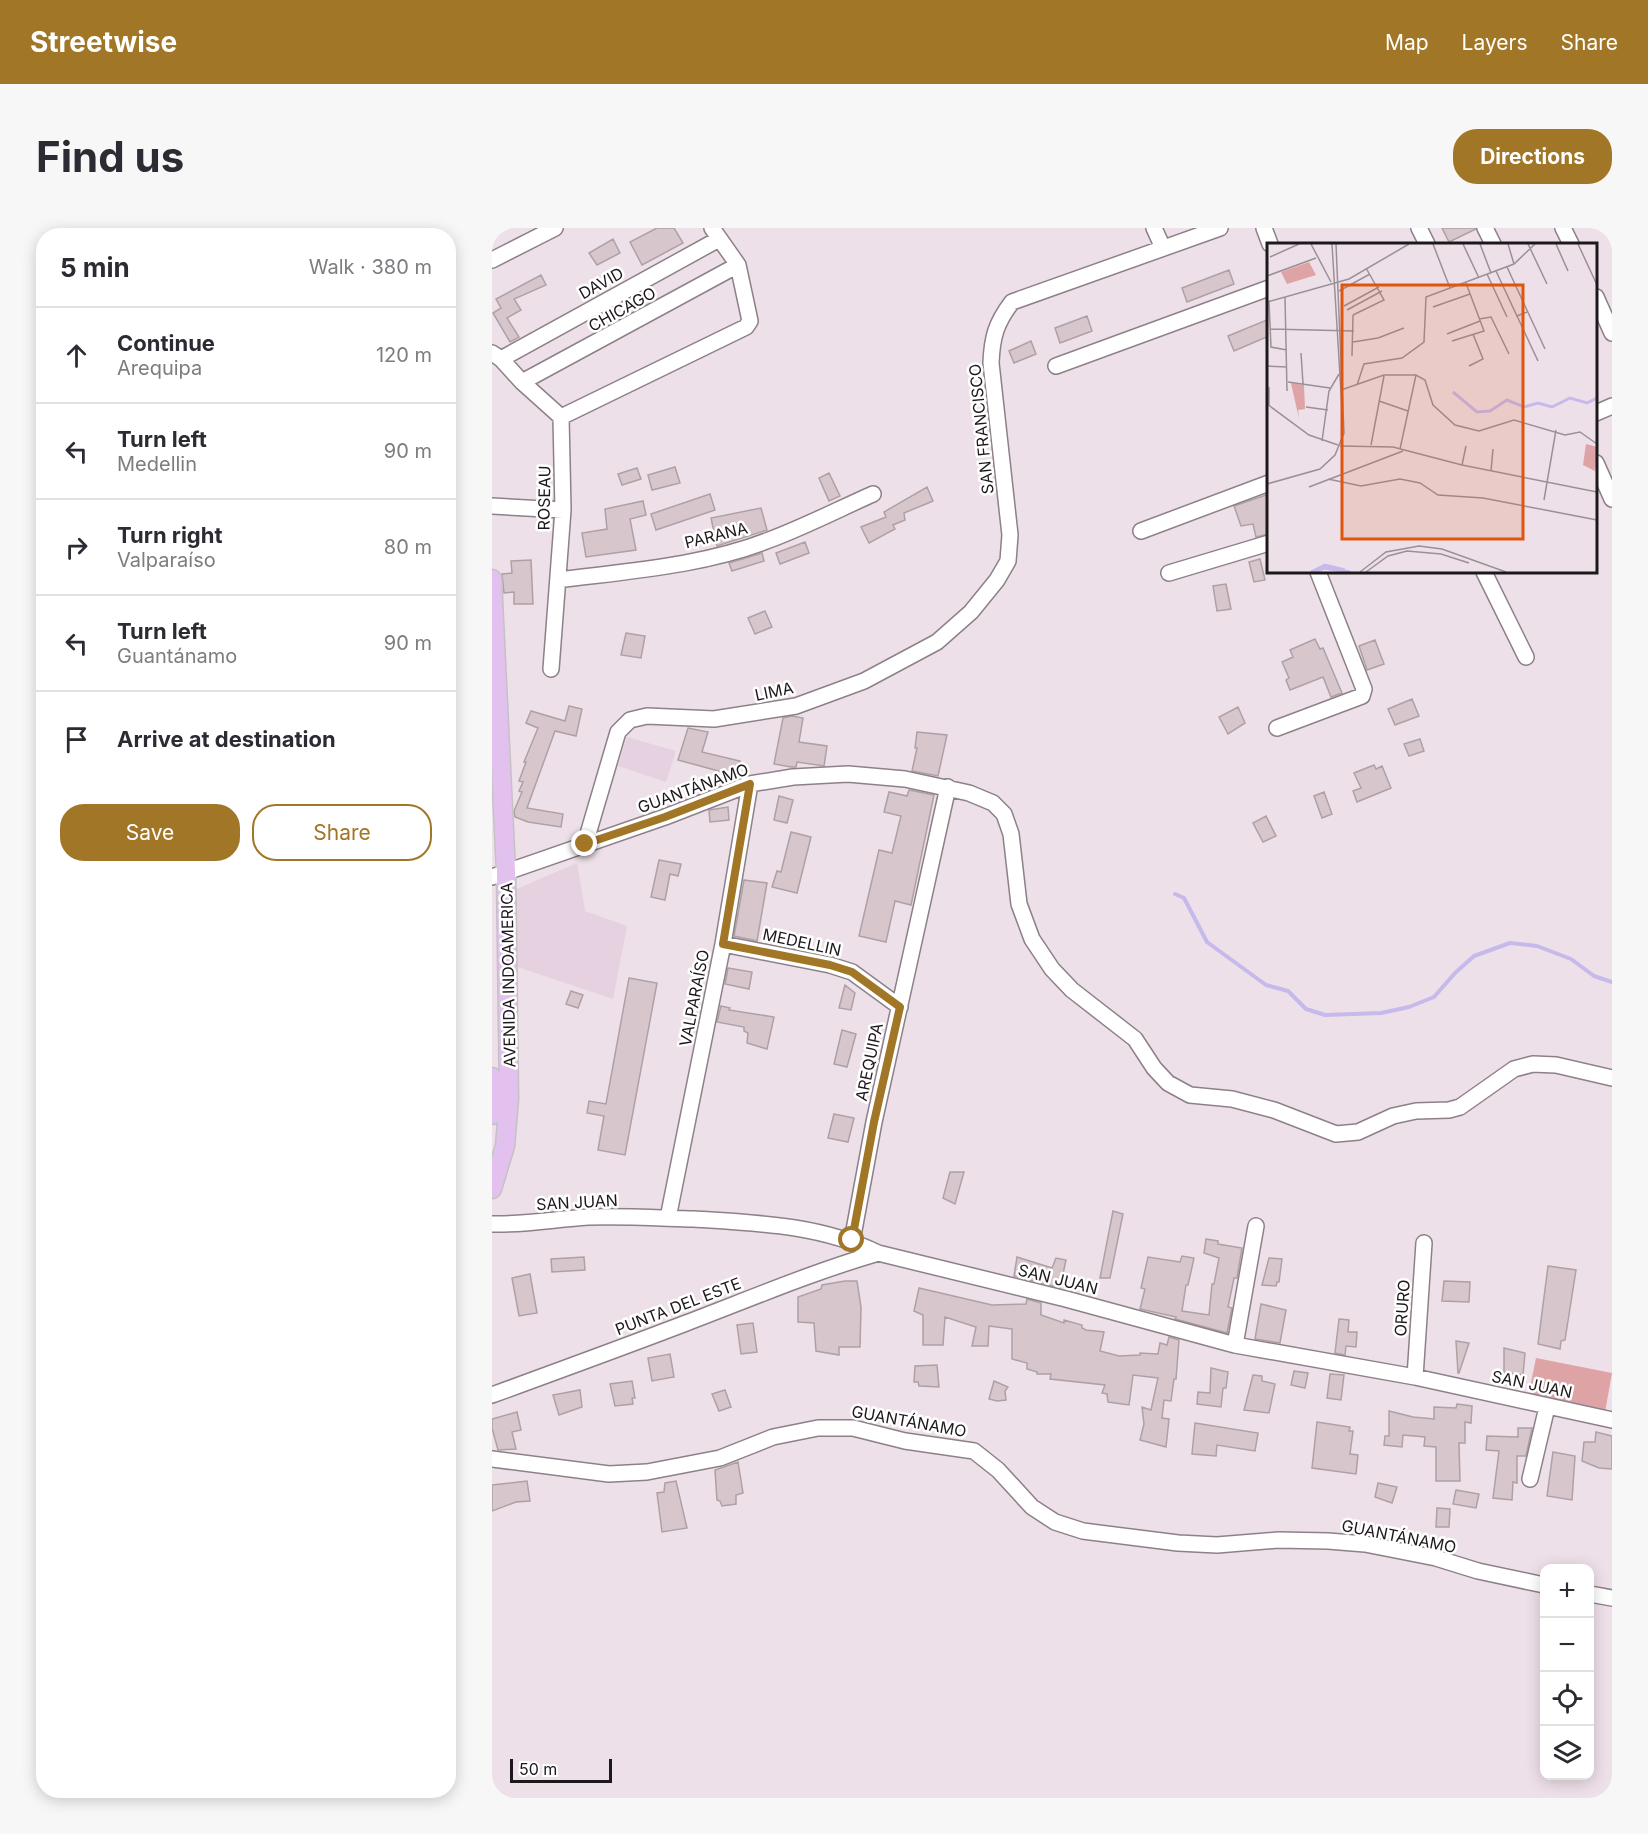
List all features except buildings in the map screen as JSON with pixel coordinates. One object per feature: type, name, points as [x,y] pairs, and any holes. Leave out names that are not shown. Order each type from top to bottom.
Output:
[{"type":"main road","name":"AVENIDA INDOAMERICA","points":[[492,579],[499,875],[509,1099],[505,1146],[492,1189]]},
{"type":"main road","name":"AVENIDA INDOAMERICA","points":[[492,1077],[492,1115]]},
{"type":"street","points":[[492,260],[555,228]]},
{"type":"street","points":[[1154,228],[1163,248]]},
{"type":"street","name":"SAN FRANCISCO","points":[[1008,561],[1010,535],[991,363],[992,340],[1001,317],[1012,303],[1220,228]]},
{"type":"street","points":[[1264,228],[1270,243]]},
{"type":"street","points":[[1419,228],[1426,243]]},
{"type":"street","points":[[1485,228],[1492,243]]},
{"type":"street","points":[[1563,228],[1570,243]]},
{"type":"street","points":[[496,356],[561,417],[746,327],[750,321],[738,265],[715,234]]},
{"type":"street","name":"DAVID","points":[[496,356],[715,234]]},
{"type":"street","name":"CHICAGO","points":[[522,382],[738,265]]},
{"type":"street","points":[[1056,366],[1267,289]]},
{"type":"street","points":[[1597,299],[1612,333]]},
{"type":"street","points":[[1597,413],[1612,406]]},
{"type":"street","name":"ROSEAU","points":[[551,669],[564,510],[561,417]]},
{"type":"street","points":[[1597,466],[1612,499]]},
{"type":"street","points":[[1141,531],[1267,484]]},
{"type":"street","name":"PARANA","points":[[558,580],[644,569],[716,556],[768,541],[873,494]]},
{"type":"street","points":[[492,506],[564,510]]},
{"type":"street","points":[[1169,573],[1267,544]]},
{"type":"street","name":"LIMA","points":[[585,844],[618,732],[630,720],[647,716],[714,719],[755,714],[796,706],[864,681],[937,642],[971,612],[997,580],[1008,561]]},
{"type":"street","points":[[1277,728],[1362,696],[1364,693],[1318,573]]},
{"type":"street","points":[[1484,573],[1526,657]]},
{"type":"street","name":"GUANTÁNAMO","points":[[499,875],[665,817],[750,784],[793,777],[848,774],[905,779],[948,787],[993,803],[1004,814],[1011,834],[1019,904],[1032,939],[1052,969],[1072,990],[1135,1039],[1154,1068],[1168,1083],[1190,1095],[1232,1099],[1274,1110],[1336,1134],[1358,1132],[1393,1116],[1416,1111],[1449,1110],[1460,1107],[1514,1069],[1533,1064],[1556,1065],[1612,1078]]},
{"type":"street","name":"VALPARAÍSO","points":[[668,1218],[723,944],[750,784]]},
{"type":"street","name":"AREQUIPA","points":[[852,1240],[874,1122],[948,787]]},
{"type":"street","name":"MEDELLIN","points":[[723,944],[830,965],[852,972],[900,1007]]},
{"type":"street","name":"SAN JUAN","points":[[492,1224],[590,1217],[668,1218],[765,1223],[808,1230],[852,1240],[878,1252],[1066,1299],[1235,1345],[1415,1377],[1612,1420]]},
{"type":"street","points":[[1235,1345],[1256,1226]]},
{"type":"street","name":"ORURO","points":[[1415,1377],[1424,1243]]},
{"type":"street","name":"PUNTA DEL ESTE","points":[[492,1395],[682,1325],[776,1286],[878,1252]]},
{"type":"street","points":[[1530,1479],[1547,1407]]},
{"type":"street","name":"GUANTÁNAMO","points":[[492,1459],[609,1474],[647,1472],[720,1458],[773,1437],[818,1428],[853,1428],[905,1441],[974,1451],[998,1470],[1032,1507],[1055,1522],[1083,1530],[1178,1543],[1217,1545],[1288,1540],[1365,1544],[1436,1558],[1478,1571],[1540,1584]]},
{"type":"street","points":[[1594,1595],[1612,1598]]},
{"type":"shaded area","points":[[627,737],[676,751],[666,782],[618,766]]},
{"type":"shaded area","points":[[577,863],[585,911],[627,926],[613,999],[512,965],[512,891]]},
{"type":"shaded area","points":[[1536,1358],[1612,1373],[1605,1412],[1528,1397]]},
{"type":"waterway","points":[[1175,894],[1184,898],[1207,942],[1266,985],[1288,991],[1306,1009],[1325,1015],[1381,1013],[1409,1007],[1434,997],[1474,956],[1510,943],[1537,946],[1571,959],[1594,976],[1612,982]]},
{"type":"route","points":[[585,844],[665,817],[750,784],[723,944],[830,965],[852,972],[900,1007],[874,1122],[852,1240]]}]
